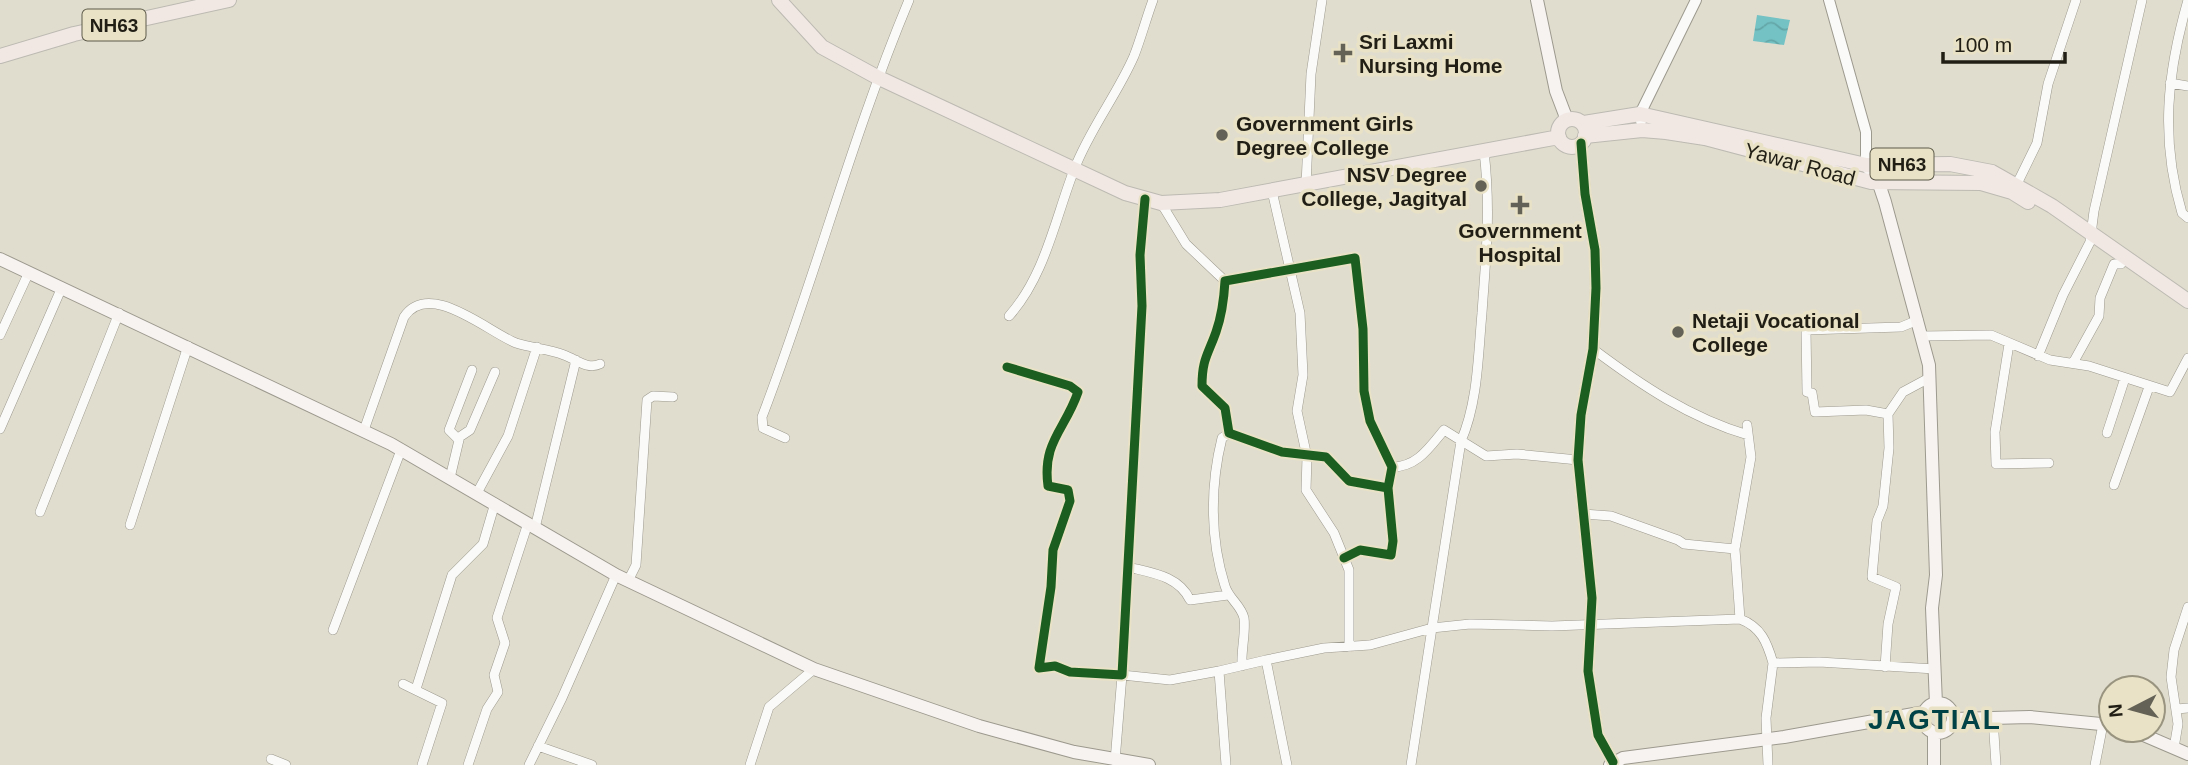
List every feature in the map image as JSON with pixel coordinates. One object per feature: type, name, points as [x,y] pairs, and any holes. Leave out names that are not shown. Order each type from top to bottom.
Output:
[{"type":"highway","name":"NH63","points":[[0,56],[74,34],[229,0]]},
{"type":"highway","name":"NH63","points":[[779,0],[822,47],[877,78],[1074,170],[1161,203],[1192,204],[1272,191],[1559,137],[1568,146],[1583,134],[1640,114],[1866,165],[1971,167],[2015,188],[2188,301]]},
{"type":"highway","name":"NH63","points":[[1567,120],[1583,134]]},
{"type":"highway","points":[[1559,137],[1560,127],[1567,120]]},
{"type":"highway","name":"Yawar Road","points":[[1583,134],[1642,130],[1705,138],[1875,183],[1960,181],[2015,188]]},
{"type":"highway","name":"NH63","points":[[2092,238],[2121,264],[2188,312]]},
{"type":"main road","points":[[1537,0],[1556,91],[1567,120]]},
{"type":"main road","points":[[1866,165],[1885,202],[1918,320],[1929,378],[1936,704]]},
{"type":"main road","points":[[0,259],[364,430],[622,578],[814,669],[1074,759],[1149,765]]},
{"type":"main road","points":[[1611,763],[1623,758],[1767,739],[1924,712],[1936,704]]},
{"type":"main road","points":[[1924,712],[1926,727],[1934,733],[1947,730],[1953,719],[1950,709],[1936,704]]},
{"type":"main road","points":[[1953,719],[2030,717],[2097,723]]},
{"type":"main road","points":[[1934,733],[1934,765]]},
{"type":"main road","points":[[2165,744],[2186,758]]},
{"type":"street","points":[[785,438],[763,428],[762,417],[787,353],[877,78],[909,0]]},
{"type":"street","points":[[1009,316],[1036,276],[1062,211],[1074,170],[1133,57],[1153,0]]},
{"type":"street","points":[[1306,185],[1311,74],[1322,0]]},
{"type":"street","points":[[1642,130],[1640,114],[1696,0]]},
{"type":"street","points":[[1829,0],[1866,132],[1866,165]]},
{"type":"street","points":[[2015,188],[2037,143],[2048,84],[2076,0]]},
{"type":"street","points":[[2038,356],[2063,295],[2092,238],[2094,211],[2142,0]]},
{"type":"street","points":[[2188,0],[2167,99],[2170,164],[2182,213],[2188,218]]},
{"type":"street","points":[[2170,83],[2188,86]]},
{"type":"street","points":[[1583,134],[1585,194],[1595,250],[1593,349],[1581,415],[1578,460],[1593,623],[1588,671],[1598,734],[1611,763]]},
{"type":"street","points":[[1411,765],[1461,441],[1469,422],[1478,364],[1490,199],[1484,151]]},
{"type":"street","points":[[1272,191],[1300,313],[1303,376],[1297,411],[1307,457],[1306,490],[1334,533],[1349,570],[1349,647]]},
{"type":"street","points":[[1115,761],[1128,567],[1145,199]]},
{"type":"street","points":[[1161,203],[1186,244],[1225,281]]},
{"type":"street","points":[[1225,281],[1355,258],[1363,329],[1364,391],[1370,421],[1392,467],[1388,488],[1393,541],[1391,555],[1360,550],[1344,558]]},
{"type":"street","points":[[2073,363],[2099,316],[2099,298],[2109,273],[2114,264],[2121,264]]},
{"type":"street","points":[[0,335],[29,272]]},
{"type":"street","points":[[1225,281],[1223,306],[1216,332],[1202,363],[1202,386],[1225,408],[1229,433]]},
{"type":"street","points":[[0,429],[62,287]]},
{"type":"street","points":[[364,430],[409,310],[436,304],[454,309],[519,344],[537,347],[587,366],[600,364]]},
{"type":"street","points":[[40,512],[119,313]]},
{"type":"street","points":[[1888,414],[1866,410],[1815,412],[1812,393],[1807,392],[1806,330],[1900,327],[1918,320]]},
{"type":"street","points":[[1922,336],[1992,335],[2038,356],[2073,363],[2169,392],[2188,358]]},
{"type":"street","points":[[2010,344],[1995,432],[1996,464],[2049,463]]},
{"type":"street","points":[[130,525],[188,346]]},
{"type":"street","points":[[477,493],[509,436],[537,347]]},
{"type":"street","points":[[1593,349],[1635,381],[1667,400],[1722,428],[1747,430],[1751,457],[1735,549],[1740,619]]},
{"type":"street","points":[[468,765],[487,709],[498,692],[494,675],[505,643],[497,618],[531,525],[576,360]]},
{"type":"street","points":[[1007,367],[1070,386],[1077,392],[1069,416],[1050,443],[1046,473],[1048,486],[1068,490],[1070,501],[1053,550],[1051,587],[1039,668],[1055,666],[1070,671],[1170,680],[1266,660],[1370,645],[1432,628],[1470,624],[1552,626],[1740,619],[1754,625],[1773,663],[1766,719],[1768,765]]},
{"type":"street","points":[[458,438],[449,430],[472,370]]},
{"type":"street","points":[[450,478],[458,438],[470,429],[495,372]]},
{"type":"street","points":[[1885,667],[1888,624],[1896,587],[1872,577],[1877,521],[1883,506],[1889,448],[1888,414],[1903,392],[1929,378]]},
{"type":"street","points":[[2107,433],[2125,378]]},
{"type":"street","points":[[2114,485],[2149,387]]},
{"type":"street","points":[[529,765],[622,578],[636,565],[647,400],[653,396],[673,397]]},
{"type":"street","points":[[1392,467],[1402,467],[1418,460],[1444,430],[1486,456],[1517,454],[1578,460]]},
{"type":"street","points":[[1229,433],[1282,452],[1307,457],[1326,457],[1349,481],[1388,488]]},
{"type":"street","points":[[1229,433],[1222,438],[1217,458],[1213,519],[1216,550],[1228,595],[1242,609],[1245,622],[1241,646],[1242,666]]},
{"type":"street","points":[[333,630],[401,450]]},
{"type":"street","points":[[416,689],[452,575],[483,544],[495,503]]},
{"type":"street","points":[[1583,514],[1611,516],[1684,544],[1735,549]]},
{"type":"street","points":[[1128,567],[1160,575],[1184,587],[1190,600],[1228,595]]},
{"type":"street","points":[[2174,748],[2177,709],[2171,677],[2174,650],[2188,607]]},
{"type":"street","points":[[1266,660],[1287,765]]},
{"type":"street","points":[[1773,663],[1819,662],[1935,669]]},
{"type":"street","points":[[750,765],[769,707],[814,669]]},
{"type":"street","points":[[1219,670],[1226,765]]},
{"type":"street","points":[[403,684],[438,699],[443,708],[422,765]]},
{"type":"street","points":[[2177,709],[2188,708]]},
{"type":"street","points":[[1993,718],[1996,765]]},
{"type":"street","points":[[2095,765],[2101,744]]},
{"type":"street","points":[[538,746],[592,765]]},
{"type":"street","points":[[271,759],[286,765]]},
{"type":"water","points":[[1757,15],[1790,20],[1784,45],[1753,41]]},
{"type":"cycle path","points":[[1581,143],[1585,194],[1595,250],[1596,288],[1593,349],[1581,415],[1578,460],[1592,598],[1588,671],[1598,735],[1613,762]]},
{"type":"cycle path","points":[[1007,367],[1070,386],[1078,392],[1048,458],[1048,486],[1068,490],[1070,501],[1053,550],[1051,587],[1039,668],[1055,666],[1070,672],[1122,675],[1142,306],[1140,255],[1145,199]]},
{"type":"cycle path","points":[[1344,558],[1360,550],[1391,555],[1393,541],[1388,488],[1392,467],[1370,421],[1364,391],[1363,329],[1355,258],[1225,281],[1221,313],[1204,363],[1202,386],[1225,408],[1229,433],[1282,452],[1326,457],[1349,481],[1388,488]]},
{"type":"place","name":"Sri Laxmi Nursing Home","points":[[1343,53]]},
{"type":"place","name":"Government Girls Degree College","points":[[1222,135]]},
{"type":"place","name":"NSV Degree College, Jagityal","points":[[1481,186]]},
{"type":"place","name":"Government Hospital","points":[[1520,205]]},
{"type":"place","name":"Netaji Vocational College","points":[[1678,332]]},
{"type":"district","name":"JAGTIAL","points":[[1935,719]]}]
